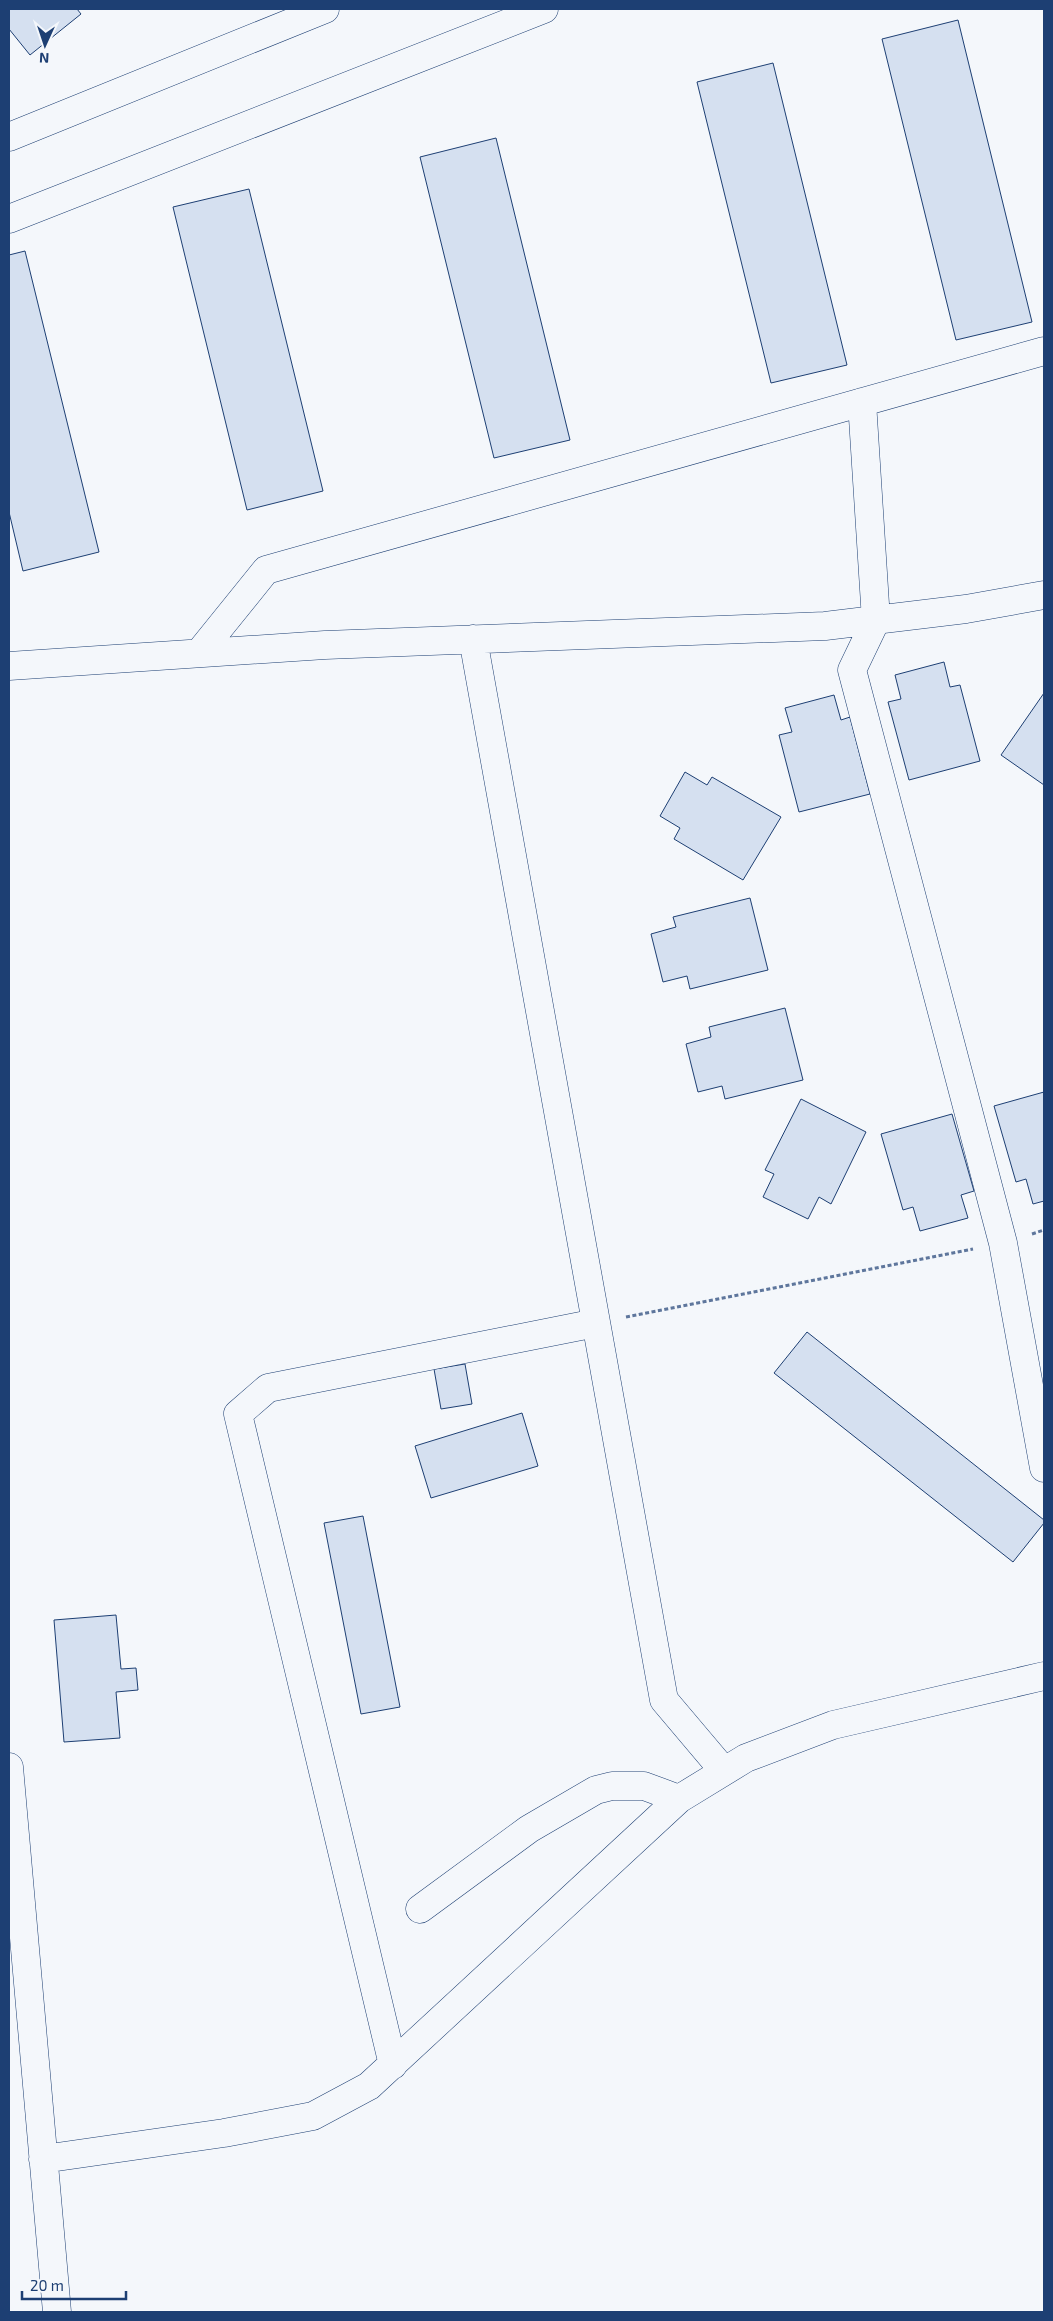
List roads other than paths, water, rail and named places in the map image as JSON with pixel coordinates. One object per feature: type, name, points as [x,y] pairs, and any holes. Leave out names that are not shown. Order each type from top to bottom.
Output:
[{"type":"main road","points":[[9,136],[325,9]]},
{"type":"main road","points":[[9,219],[544,9]]},
{"type":"main road","points":[[199,653],[266,570],[1044,350]]},
{"type":"main road","points":[[862,402],[876,620],[852,670],[1002,1243],[1044,1468]]},
{"type":"main road","points":[[9,666],[325,645],[825,626],[966,608],[1044,595]]},
{"type":"main road","points":[[473,639],[664,1700],[724,1772]]},
{"type":"main road","points":[[393,2064],[238,1414],[268,1388],[596,1323]]},
{"type":"main road","points":[[43,2159],[224,2133],[313,2116],[369,2086],[679,1799],[746,1758],[832,1725],[1044,1676]]},
{"type":"main road","points":[[9,1767],[57,2312]]},
{"type":"main road","points":[[420,1909],[529,1829],[596,1790],[612,1786],[644,1786],[679,1799]]}]
